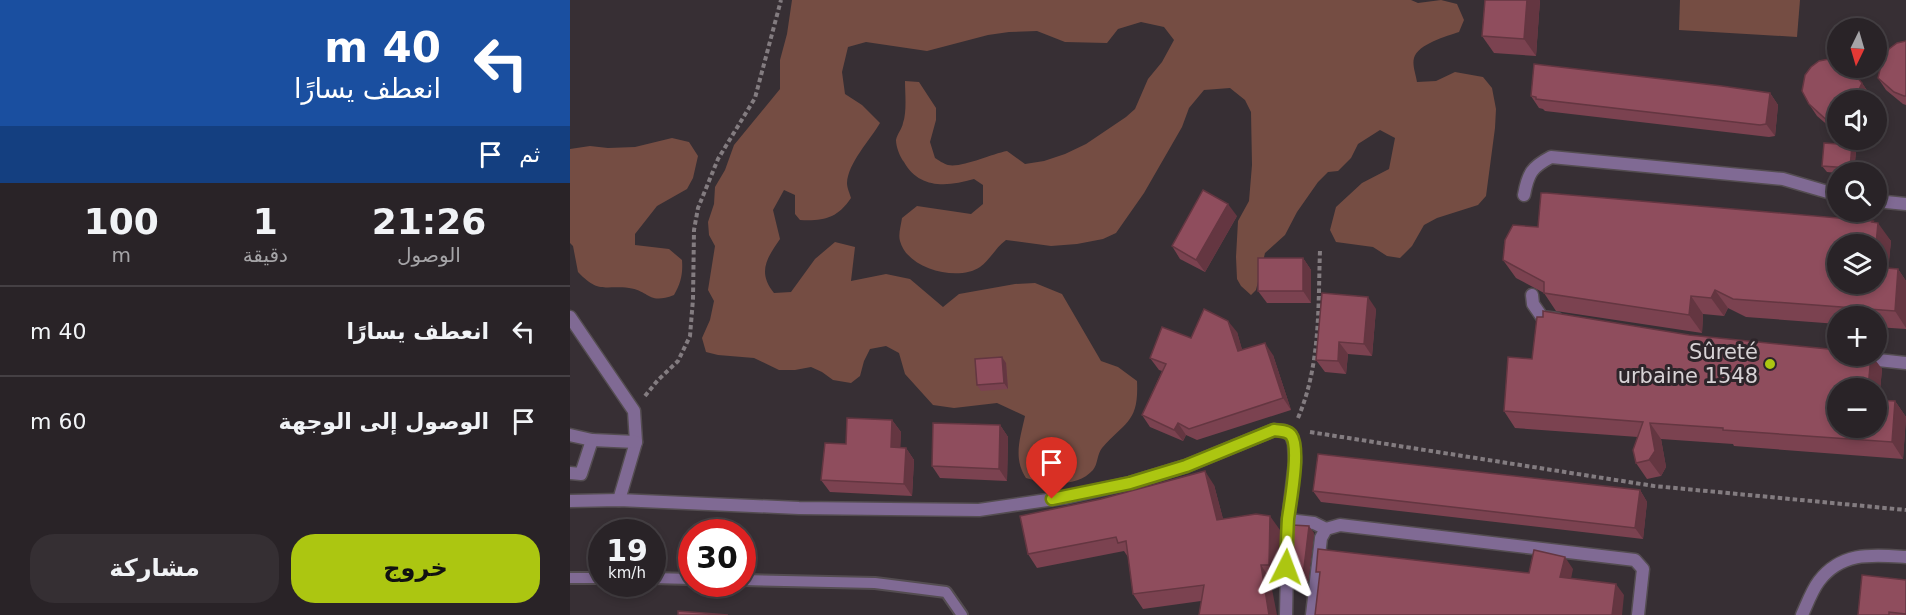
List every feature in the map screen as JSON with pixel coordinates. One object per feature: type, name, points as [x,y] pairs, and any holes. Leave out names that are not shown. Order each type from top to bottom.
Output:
[{"type":"street","points":[[1524,195],[1527,177],[1538,164],[1551,157],[1783,179],[1827,192]]},
{"type":"street","points":[[1887,202],[1906,204]]},
{"type":"street","points":[[1533,295],[1533,304],[1542,317],[1565,321]]},
{"type":"street","points":[[570,317],[634,411],[636,442],[619,500]]},
{"type":"street","points":[[1887,361],[1906,363]]},
{"type":"street","points":[[570,501],[619,500],[799,508],[979,510],[1068,497],[1130,483],[1186,466],[1274,430],[1284,431],[1291,435],[1295,462],[1288,520],[1286,615]]},
{"type":"street","points":[[570,435],[592,441],[636,442]]},
{"type":"street","points":[[570,473],[581,474],[592,441]]},
{"type":"street","points":[[1288,520],[1314,523],[1326,529]]},
{"type":"street","points":[[1312,615],[1320,538],[1326,529],[1340,525],[1635,560],[1643,569],[1638,615]]},
{"type":"street","points":[[1802,615],[1819,581],[1842,559],[1873,555],[1906,557]]},
{"type":"lane","points":[[570,578],[588,578]]},
{"type":"lane","points":[[756,580],[875,583],[946,592],[962,615]]},
{"type":"path","points":[[634,411],[658,380],[678,361],[690,336],[694,230],[698,208],[718,159],[755,98],[782,0]]},
{"type":"path","points":[[1291,435],[1304,405],[1317,347],[1320,250]]},
{"type":"path","points":[[1291,435],[1309,432],[1654,486],[1906,510]]},
{"type":"shaded area","points":[[792,0],[1411,0],[1418,3],[1441,0],[1457,4],[1464,20],[1459,32],[1434,41],[1421,49],[1414,58],[1414,67],[1417,82],[1436,81],[1455,72],[1483,77],[1492,88],[1496,109],[1495,128],[1486,196],[1478,205],[1437,218],[1424,225],[1412,246],[1400,258],[1387,256],[1373,247],[1336,242],[1330,230],[1336,207],[1362,183],[1389,169],[1395,138],[1380,130],[1358,144],[1351,158],[1338,171],[1328,172],[1318,182],[1297,212],[1285,235],[1265,253],[1256,290],[1251,295],[1237,279],[1236,257],[1238,221],[1249,201],[1252,165],[1251,112],[1245,100],[1230,88],[1204,90],[1189,108],[1182,127],[1144,193],[1116,233],[1103,239],[1051,246],[1006,240],[984,264],[971,271],[947,273],[934,270],[912,259],[905,251],[899,239],[902,218],[917,206],[971,214],[983,204],[983,185],[974,179],[954,184],[934,184],[917,177],[910,171],[900,155],[896,140],[904,118],[905,81],[919,82],[936,108],[936,120],[930,142],[935,158],[946,164],[954,165],[969,163],[1007,151],[1025,164],[1065,154],[1086,144],[1126,117],[1135,109],[1148,79],[1162,62],[1174,40],[1164,27],[1141,22],[1118,29],[1107,43],[1065,42],[1037,31],[988,35],[927,51],[866,42],[848,47],[842,72],[845,94],[862,105],[880,123],[860,152],[848,175],[847,183],[851,198],[835,214],[823,219],[800,220],[795,214],[795,195],[784,190],[773,210],[780,239],[768,259],[766,278],[774,293],[791,292],[815,259],[835,242],[855,247],[851,281],[886,274],[910,279],[943,307],[959,294],[1015,284],[1035,283],[1062,294],[1101,361],[1118,367],[1137,381],[1136,405],[1129,420],[1102,448],[1095,468],[1086,476],[1079,480],[1061,483],[1026,478],[1019,456],[1025,416],[997,403],[954,408],[933,405],[905,374],[899,353],[886,346],[870,349],[860,376],[851,383],[833,380],[811,367],[779,370],[754,358],[706,352],[702,338],[710,320],[714,301],[708,290],[715,246],[709,235],[708,222],[714,204],[715,187],[725,170],[734,145],[780,89],[780,60]]},
{"type":"shaded area","points":[[1680,0],[1800,0],[1797,37],[1679,30]]},
{"type":"shaded area","points":[[672,138],[689,142],[698,156],[693,178],[687,189],[657,206],[635,234],[635,245],[669,249],[682,260],[681,278],[674,295],[659,299],[629,288],[602,287],[591,283],[578,272],[573,246],[570,243],[570,149],[590,146],[635,147]]},
{"type":"building","points":[[1485,0],[1527,0],[1524,39],[1482,36]]},
{"type":"building","points":[[1906,41],[1906,96],[1894,92],[1878,78],[1887,78],[1887,52],[1897,43]]},
{"type":"building","points":[[1827,59],[1827,78],[1858,78],[1862,83],[1859,90],[1827,90],[1827,120],[1809,104],[1802,91],[1805,75],[1819,61]]},
{"type":"building","points":[[1534,64],[1770,93],[1766,124],[1536,99],[1531,96]]},
{"type":"building","points":[[1824,143],[1827,143],[1827,150],[1852,150],[1851,162],[1827,162],[1827,166],[1822,166]]},
{"type":"building","points":[[1203,190],[1228,204],[1196,260],[1172,246]]},
{"type":"building","points":[[1541,193],[1827,217],[1827,222],[1878,223],[1877,234],[1827,234],[1827,294],[1887,294],[1887,268],[1898,269],[1895,311],[1887,310],[1887,306],[1828,306],[1733,299],[1715,290],[1711,298],[1691,296],[1689,315],[1544,293],[1544,282],[1503,260],[1505,240],[1513,225],[1538,227]]},
{"type":"building","points":[[1258,258],[1303,258],[1303,291],[1258,291]]},
{"type":"building","points":[[1322,293],[1368,297],[1364,344],[1339,342],[1338,361],[1316,360]]},
{"type":"building","points":[[1204,309],[1228,321],[1238,351],[1265,343],[1283,398],[1189,429],[1178,423],[1174,430],[1142,415],[1166,364],[1150,358],[1162,327],[1191,338]]},
{"type":"building","points":[[1543,311],[1689,335],[1827,349],[1827,366],[1870,366],[1869,378],[1827,378],[1827,437],[1650,423],[1655,451],[1649,460],[1636,463],[1633,450],[1643,422],[1504,411],[1508,357],[1532,359],[1537,317],[1543,317]]},
{"type":"building","points":[[1002,357],[1004,383],[977,385],[975,359]]},
{"type":"building","points":[[1887,401],[1895,401],[1892,442],[1836,438],[1887,438]]},
{"type":"building","points":[[847,418],[892,420],[891,447],[906,448],[904,484],[821,480],[825,443],[846,444]]},
{"type":"building","points":[[933,423],[1000,425],[999,469],[932,466]]},
{"type":"building","points":[[1318,454],[1640,490],[1635,528],[1313,491]]},
{"type":"building","points":[[1205,471],[1217,520],[1256,514],[1270,516],[1269,565],[1261,565],[1269,615],[1199,615],[1204,585],[1133,594],[1126,541],[1118,543],[1116,537],[1028,554],[1020,516],[1101,499]]},
{"type":"building","points":[[1292,525],[1309,526],[1303,576],[1291,575]]},
{"type":"building","points":[[1318,549],[1529,573],[1534,550],[1565,557],[1560,577],[1616,584],[1612,615],[1315,615],[1320,572],[1316,572]]},
{"type":"building","points":[[1862,575],[1906,580],[1906,614],[1889,612],[1889,615],[1858,615]]},
{"type":"building","points":[[678,611],[728,615],[678,615]]},
{"type":"place","name":"Sûreté urbaine 1548","points":[[1770,364]]},
{"type":"route","points":[[1052,499],[1130,483],[1186,466],[1274,430],[1284,431],[1291,435],[1295,462],[1288,520],[1286,567]]}]
